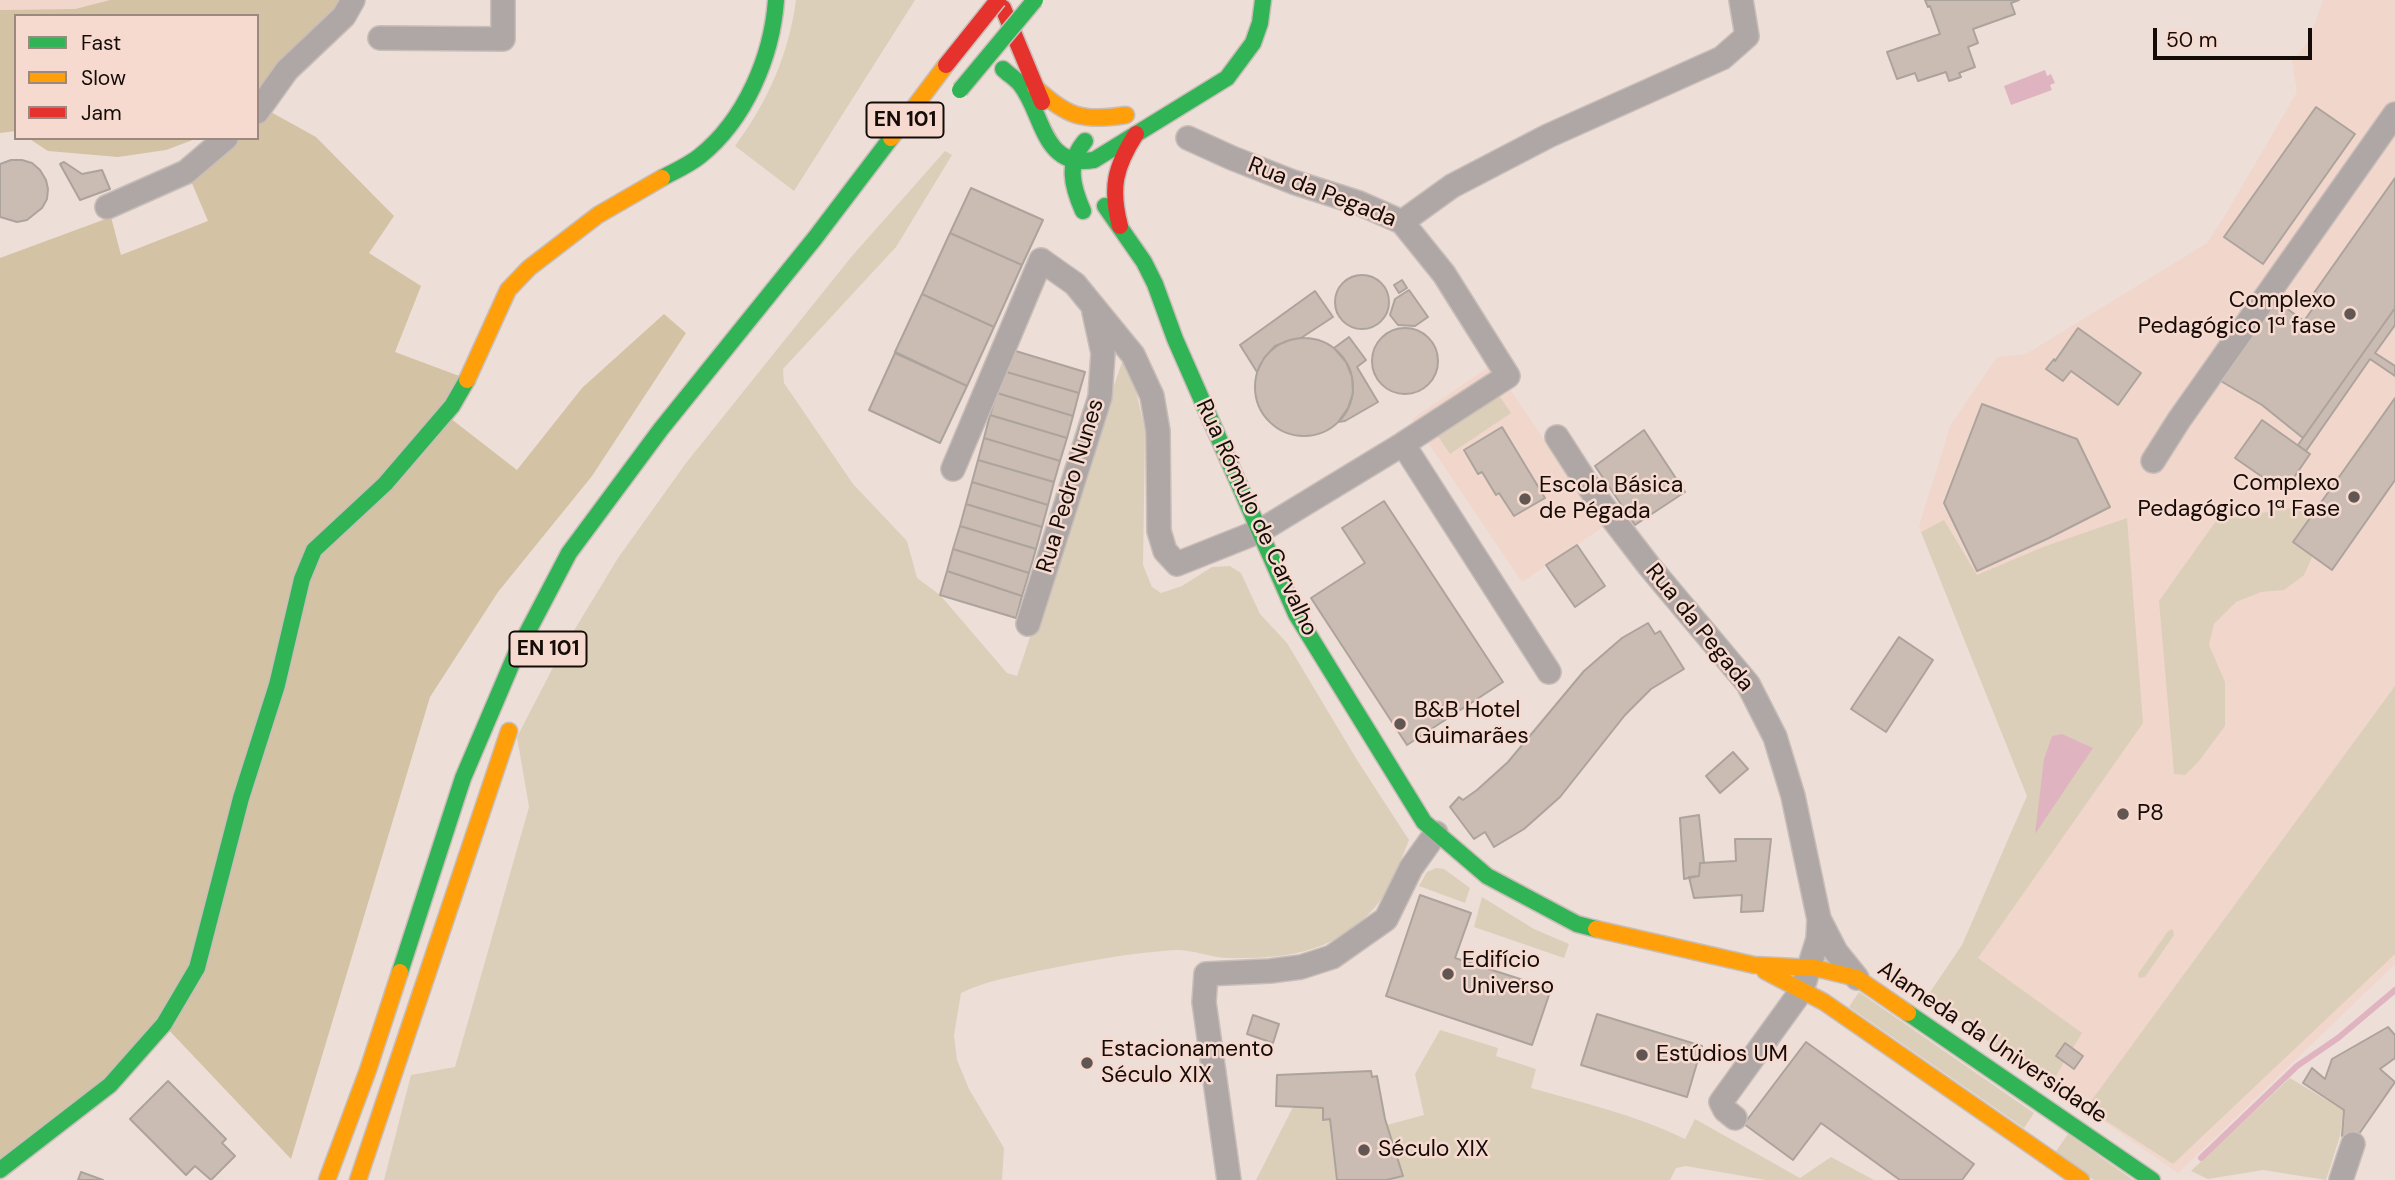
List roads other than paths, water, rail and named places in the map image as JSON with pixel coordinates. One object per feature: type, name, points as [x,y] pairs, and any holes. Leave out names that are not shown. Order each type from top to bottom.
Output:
[{"type":"main road","points":[[0,1170],[110,1085],[164,1024],[197,968],[241,798],[277,685],[302,579],[314,550],[385,484],[452,406],[467,381],[508,290],[529,268],[598,215],[699,157],[732,124],[756,78],[770,39],[776,0]]},
{"type":"main road","points":[[974,0],[1028,127],[1054,172],[1096,226]]},
{"type":"main road","name":"EN 101","points":[[327,1180],[368,1070],[463,778],[515,656],[569,553],[661,429],[831,217],[946,65],[999,0]]},
{"type":"main road","name":"Rua Rómulo de Carvalho","points":[[999,0],[1035,87],[1074,161],[1144,262],[1155,284],[1175,339],[1296,614],[1424,822],[1487,876],[1577,924],[1754,965]]},
{"type":"main road","name":"EN 101","points":[[956,95],[1035,0]]},
{"type":"main road","points":[[1003,69],[1020,84],[1056,152],[1064,159],[1094,160],[1227,78],[1253,46],[1263,0]]},
{"type":"main road","points":[[1035,87],[1062,112],[1078,118],[1100,120],[1132,111],[1082,143],[1074,161],[1072,176],[1073,189],[1083,211]]},
{"type":"main road","points":[[1120,226],[1114,206],[1114,176],[1122,154],[1136,134]]},
{"type":"main road","name":"Rua Rómulo de Carvalho","points":[[1117,251],[1144,287],[1175,339]]},
{"type":"main road","points":[[358,1180],[503,744],[517,713]]},
{"type":"main road","name":"Alameda da Universidade","points":[[1811,960],[1857,978],[2152,1180]]},
{"type":"main road","points":[[1754,965],[1781,968]]},
{"type":"main road","points":[[1754,965],[1835,1010],[2081,1180]]},
{"type":"main road","points":[[1835,1010],[1841,988],[1857,978]]},
{"type":"street","points":[[259,108],[287,70],[344,16],[354,0]]},
{"type":"street","points":[[380,38],[503,39],[503,0]]},
{"type":"street","points":[[1402,222],[1452,186],[1548,136],[1722,58],[1747,36],[1741,0]]},
{"type":"street","points":[[2152,461],[2395,114]]},
{"type":"street","name":"Rua da Pegada","points":[[1188,138],[1293,182],[1359,203],[1402,222],[1444,274],[1508,376],[1403,444]]},
{"type":"street","points":[[107,207],[186,172],[224,140]]},
{"type":"street","points":[[953,469],[1041,260],[1075,285],[1133,355],[1152,396],[1158,431],[1159,531],[1165,551],[1177,564],[1259,531],[1403,444],[1549,672]]},
{"type":"street","name":"Rua Pedro Nunes","points":[[1028,624],[1100,397],[1103,353],[1092,305]]},
{"type":"street","name":"Rua da Pegada","points":[[1557,437],[1593,493],[1748,684],[1775,737],[1793,796],[1819,919]]},
{"type":"street","points":[[1229,1180],[1204,1002],[1206,974],[1301,967],[1332,957],[1386,919],[1411,868],[1436,833]]},
{"type":"street","points":[[1735,1118],[1721,1102],[1802,990],[1818,939],[1819,919]]},
{"type":"street","points":[[1819,919],[1836,952],[1857,978]]},
{"type":"street","points":[[1781,968],[1801,960],[1811,960]]},
{"type":"street","points":[[2341,1180],[2353,1144]]},
{"type":"waterway","points":[[2201,1158],[2297,1066],[2338,1038],[2395,990]]},
{"type":"place","name":"Complexo Pedagógico 1ª fase","points":[[2350,314]]},
{"type":"place","name":"Complexo Pedagógico 1ª Fase","points":[[2354,497]]},
{"type":"place","name":"Escola Básica de Pégada","points":[[1525,499]]},
{"type":"place","name":"B&B Hotel Guimarães","points":[[1400,724]]},
{"type":"place","name":"P8","points":[[2123,814]]},
{"type":"place","name":"Edifício Universo","points":[[1448,974]]},
{"type":"place","name":"Estúdios UM","points":[[1642,1055]]},
{"type":"place","name":"Estacionamento Século XIX","points":[[1087,1063]]},
{"type":"place","name":"Século XIX","points":[[1364,1150]]}]
